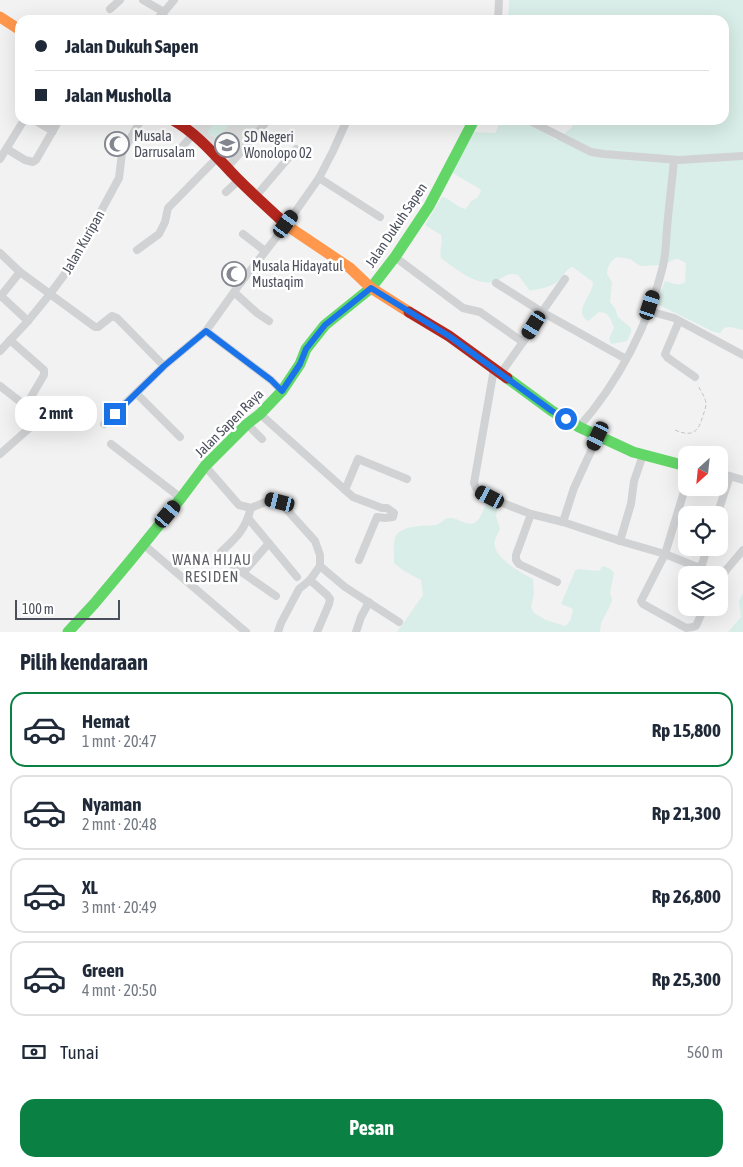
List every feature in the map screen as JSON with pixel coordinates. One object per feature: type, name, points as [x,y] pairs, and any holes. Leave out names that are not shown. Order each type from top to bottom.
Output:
[{"type":"street","points":[[110,9],[120,0]]},
{"type":"street","points":[[143,0],[164,12]]},
{"type":"street","points":[[161,15],[174,0]]},
{"type":"street","points":[[498,15],[499,0]]},
{"type":"street","points":[[1,19],[15,27]]},
{"type":"street","points":[[0,159],[21,125]]},
{"type":"street","points":[[42,125],[52,131]]},
{"type":"street","points":[[7,149],[25,160],[33,162],[36,160],[55,125]]},
{"type":"street","name":"Jalan Kuripan","points":[[0,351],[28,321],[73,263],[119,178],[122,153],[138,125]]},
{"type":"street","points":[[182,125],[286,224],[350,268],[371,288]]},
{"type":"street","points":[[227,168],[264,125]]},
{"type":"street","points":[[104,424],[164,366],[206,331],[318,178],[345,125]]},
{"type":"street","name":"Jalan Dukuh Sapen","points":[[472,125],[429,206],[395,257],[371,288],[449,336],[552,411],[579,427],[633,452],[678,464]]},
{"type":"street","points":[[538,125],[591,152],[604,154],[677,160],[743,156]]},
{"type":"street","points":[[182,147],[193,134]]},
{"type":"street","points":[[256,196],[296,149]]},
{"type":"street","points":[[138,250],[159,234],[165,222],[168,208],[218,158]]},
{"type":"street","points":[[579,427],[592,412],[626,360],[637,340],[648,311],[663,265],[677,160]]},
{"type":"street","points":[[318,178],[380,217]]},
{"type":"street","points":[[226,192],[239,180]]},
{"type":"street","points":[[243,234],[265,251]]},
{"type":"street","points":[[0,253],[20,272],[95,327],[98,327],[112,316],[118,318],[164,366]]},
{"type":"street","points":[[395,257],[463,308],[480,312],[523,342]]},
{"type":"street","points":[[20,272],[0,296],[28,321]]},
{"type":"street","points":[[565,279],[523,342],[497,371],[474,483],[476,488],[500,502],[531,514],[665,554],[698,567],[702,565],[705,556]]},
{"type":"street","points":[[496,283],[542,312],[626,360]]},
{"type":"street","name":"Jalan Sapen Raya","points":[[68,632],[94,604],[205,466],[282,391],[300,364],[306,349],[325,325],[371,288]]},
{"type":"street","points":[[234,292],[269,321]]},
{"type":"street","points":[[648,311],[674,318],[743,355]]},
{"type":"street","points":[[678,321],[665,354],[695,377]]},
{"type":"street","points":[[206,331],[271,380],[282,391]]},
{"type":"street","points":[[10,340],[44,370],[44,376],[26,407]]},
{"type":"street","points":[[0,386],[36,414],[37,418],[29,429],[0,454]]},
{"type":"street","points":[[136,393],[180,437]]},
{"type":"street","points":[[260,414],[353,497],[382,508],[388,508],[394,513],[393,517],[377,517],[359,560]]},
{"type":"street","points":[[247,424],[262,439]]},
{"type":"street","points":[[563,522],[574,488],[598,436]]},
{"type":"street","points":[[111,444],[181,498]]},
{"type":"street","points":[[620,541],[632,504],[634,481],[643,455]]},
{"type":"street","points":[[345,490],[358,459],[407,479]]},
{"type":"street","points":[[205,466],[240,505],[251,508],[270,500],[280,502],[315,541],[320,555],[320,566],[310,580],[298,589],[278,632]]},
{"type":"street","points":[[720,506],[730,476],[743,480]]},
{"type":"street","points":[[683,496],[665,554],[641,600],[686,628],[695,627],[700,616]]},
{"type":"street","points":[[251,508],[247,522],[237,537],[221,554],[223,559],[276,596]]},
{"type":"street","points":[[531,514],[516,555],[516,560],[519,564],[557,582]]},
{"type":"street","points":[[248,518],[297,577]]},
{"type":"street","points":[[243,573],[269,543]]},
{"type":"street","points":[[143,544],[246,632]]},
{"type":"street","points":[[728,568],[743,550]]},
{"type":"street","points":[[320,566],[345,587],[398,622]]},
{"type":"street","points":[[310,580],[330,599],[317,632]]},
{"type":"street","points":[[356,632],[369,602]]},
{"type":"path","points":[[675,430],[686,433],[694,432],[701,423],[706,402],[695,377]]},
{"type":"shaded area","name":"SD Negeri Wonolopo 02","points":[[190,125],[261,125],[231,162],[187,128]]},
{"type":"green space","points":[[509,0],[743,0],[743,330],[730,327],[724,328],[720,333],[714,332],[657,304],[665,281],[673,284],[685,282],[686,263],[678,259],[663,265],[640,266],[630,259],[617,257],[611,262],[607,274],[612,282],[610,302],[615,308],[618,317],[631,328],[631,332],[627,341],[611,344],[609,338],[614,328],[608,315],[599,312],[588,321],[582,313],[593,282],[574,268],[571,267],[554,284],[530,291],[518,275],[510,274],[492,282],[479,281],[465,275],[441,258],[441,235],[425,225],[442,197],[466,209],[471,201],[477,198],[481,192],[480,189],[451,172],[474,132],[495,133],[498,125],[531,125],[557,140],[573,125],[729,125],[729,15],[508,15]]},
{"type":"green space","points":[[213,125],[229,125],[217,140],[207,132]]},
{"type":"green space","points":[[487,504],[495,507],[497,510],[496,516],[500,529],[495,540],[497,552],[521,573],[533,579],[534,594],[531,607],[534,613],[546,620],[565,626],[570,621],[573,609],[561,604],[575,571],[578,569],[599,571],[603,566],[609,568],[614,573],[610,593],[612,600],[601,623],[600,632],[397,632],[423,595],[421,580],[394,563],[394,541],[396,536],[399,532],[410,527],[438,524],[449,518],[472,524],[479,519]]},
{"type":"green space","points":[[743,593],[743,632],[728,632],[741,617],[739,601]]},
{"type":"traffic: fast","points":[[68,632],[130,561],[205,466],[282,391],[300,364],[306,349],[325,325],[371,288],[395,257],[429,206],[471,125]]},
{"type":"traffic: fast","points":[[507,378],[552,411],[579,427],[633,452],[678,464]]},
{"type":"traffic: slow","points":[[0,17],[15,27]]},
{"type":"traffic: slow","points":[[279,218],[286,225],[350,268],[371,288],[409,312]]},
{"type":"traffic: jam","points":[[180,125],[204,144],[279,218]]},
{"type":"traffic: jam","points":[[409,312],[449,336],[507,378]]},
{"type":"place","name":"Musala Darrusalam","points":[[117,144]]},
{"type":"place","name":"SD Negeri Wonolopo 02","points":[[227,145]]},
{"type":"place","name":"Musala Hidayatul Mustaqim","points":[[234,274]]},
{"type":"district","name":"WANA HIJAU RESIDEN","points":[[212,568]]},
{"type":"route","points":[[115,414],[164,366],[206,331],[271,380],[282,391],[300,364],[306,349],[325,325],[371,288],[449,336],[552,411],[566,419]]}]
